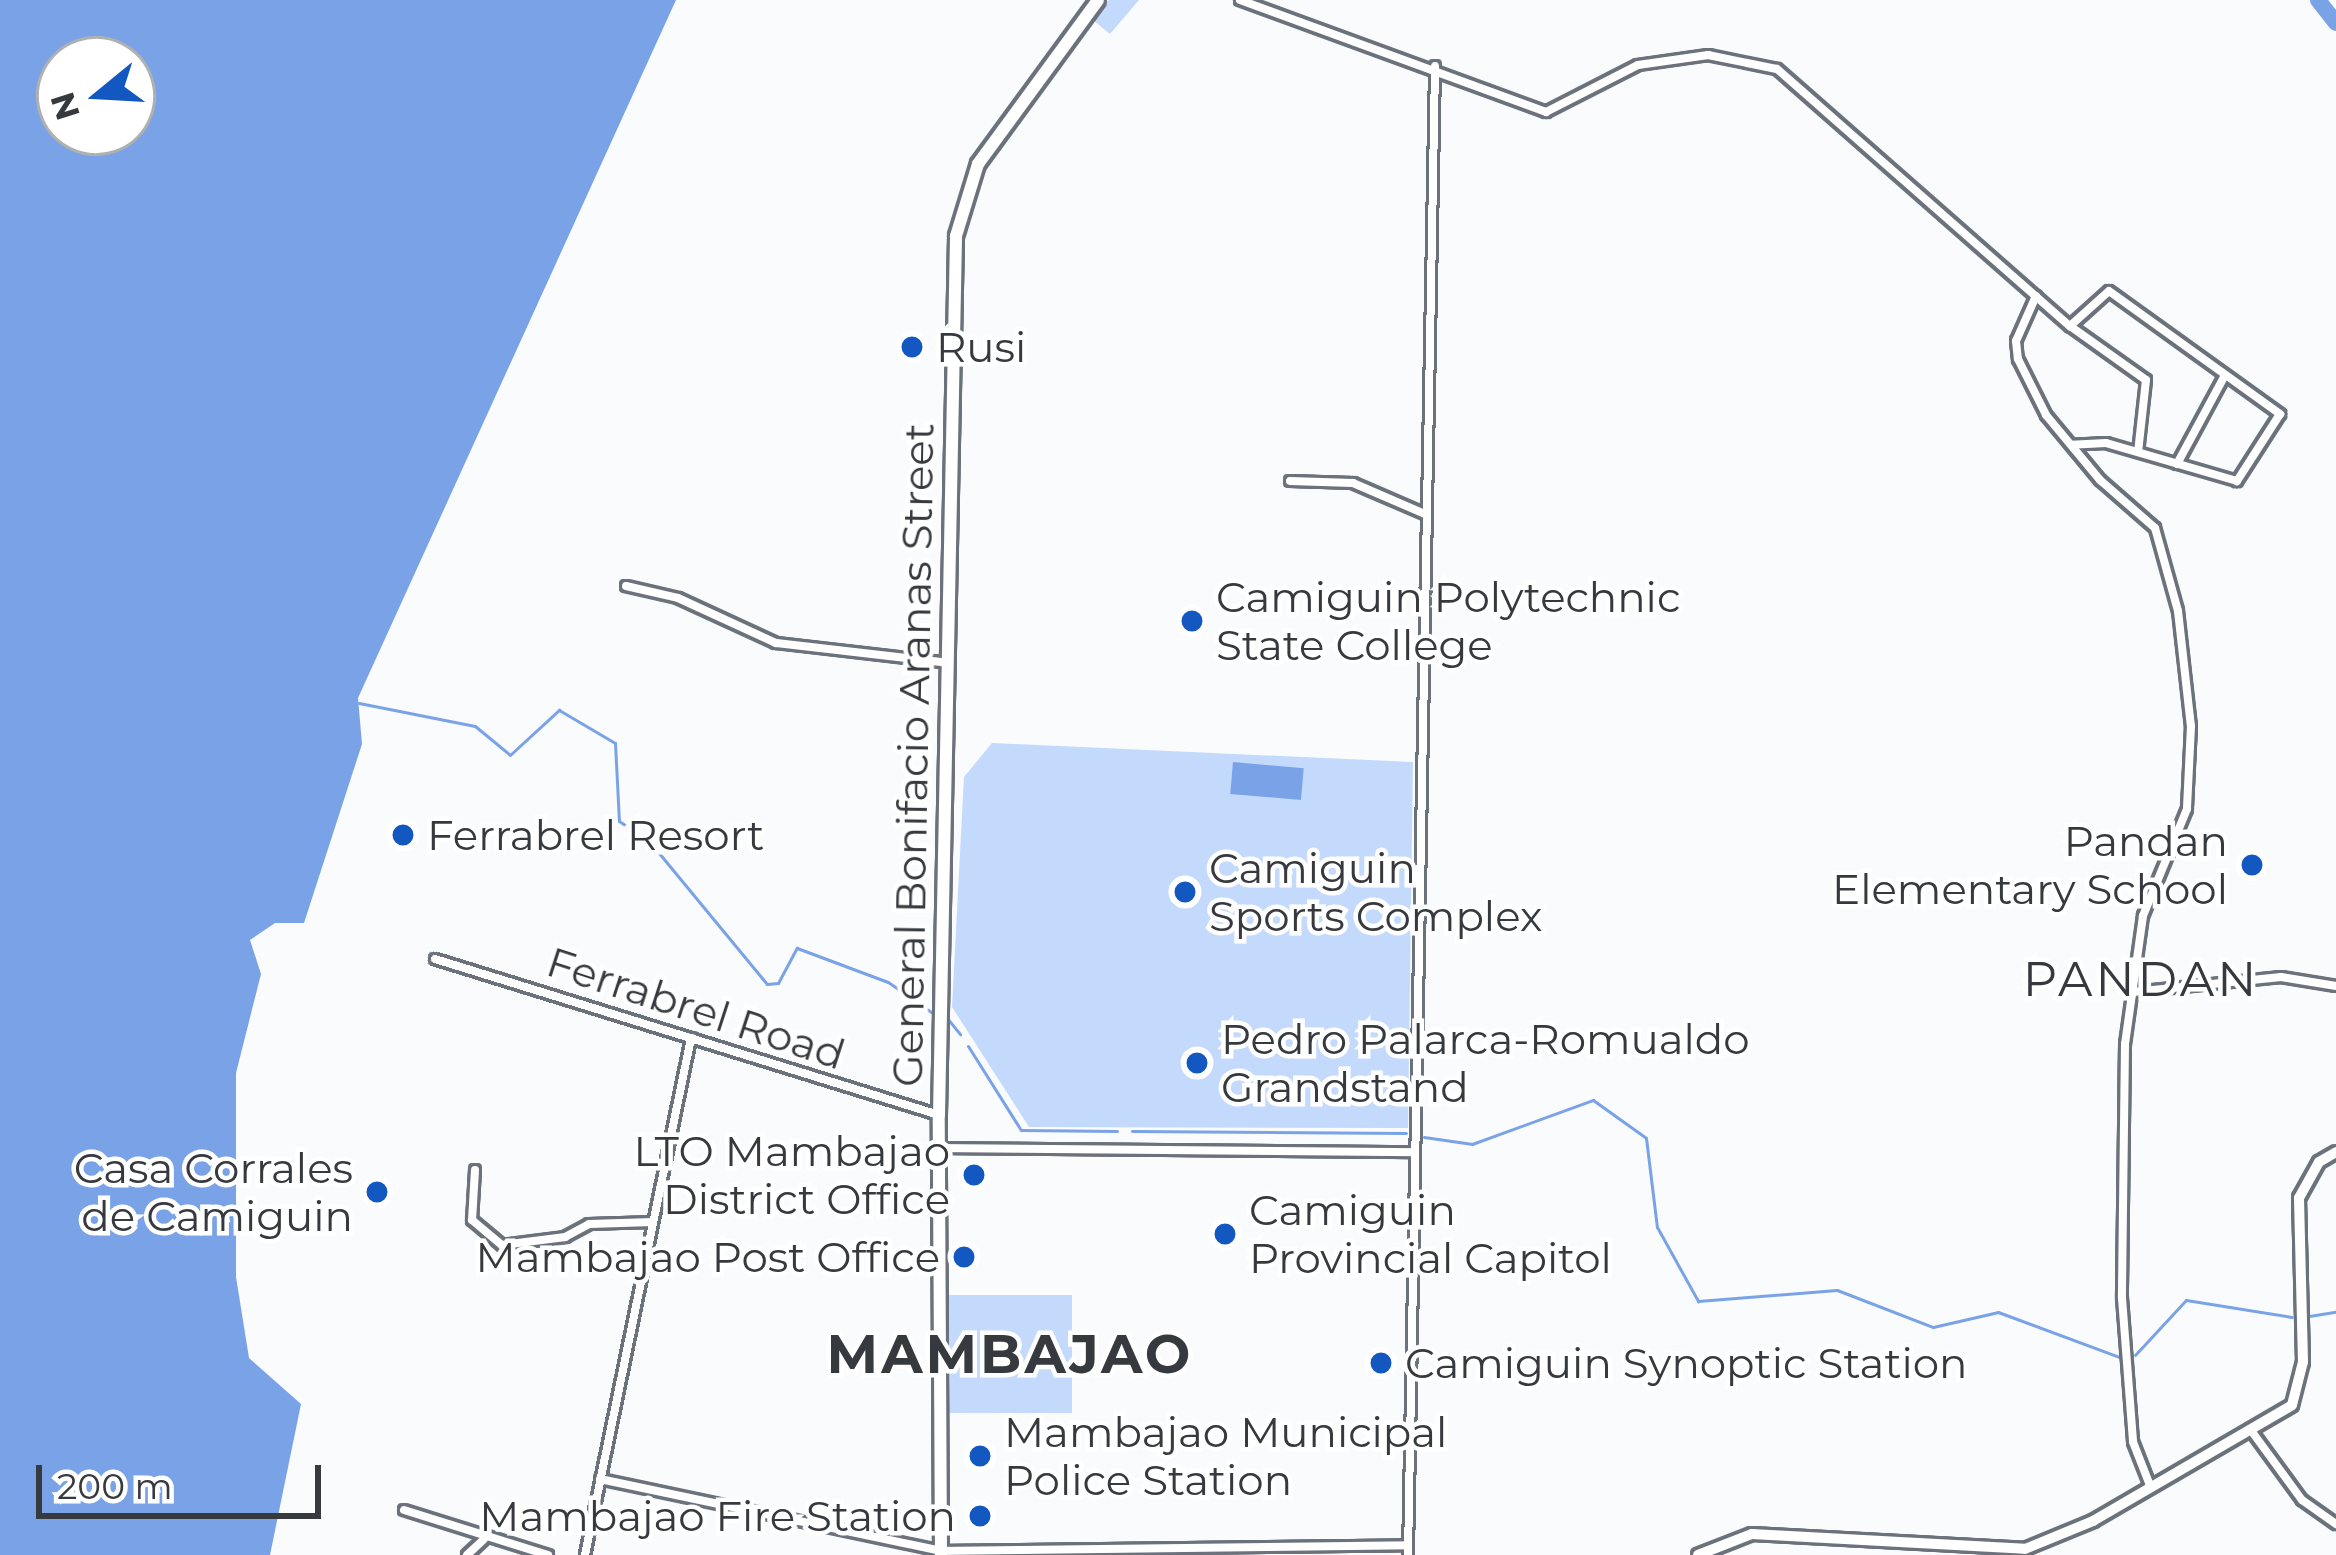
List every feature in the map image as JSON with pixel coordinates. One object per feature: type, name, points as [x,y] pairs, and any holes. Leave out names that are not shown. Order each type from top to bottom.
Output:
[{"type":"main road","name":"General Bonifacio Aranas Street","points":[[941,1553],[939,1115],[963,196],[989,147],[1098,0]]},
{"type":"street","points":[[1240,0],[1435,66],[1546,112],[1593,81],[1638,64],[1708,55],[1755,60],[1777,69],[2070,326],[2146,380],[2138,452]]},
{"type":"street","points":[[600,1479],[941,1553],[1408,1550],[1435,66]]},
{"type":"street","points":[[2070,326],[2106,290],[2280,414],[2240,481],[2138,452],[2072,445]]},
{"type":"street","points":[[2036,296],[2016,341],[2018,359],[2046,415],[2155,529],[2183,653],[2192,748],[2187,809],[2143,916],[2133,992],[2122,1298],[2134,1442],[2151,1488]]},
{"type":"street","points":[[2177,464],[2224,377]]},
{"type":"street","points":[[1290,481],[1353,483],[1425,514]]},
{"type":"street","points":[[626,586],[678,598],[776,643],[950,664]]},
{"type":"street","name":"Ferrabrel Road","points":[[436,959],[939,1115]]},
{"type":"street","points":[[2133,992],[2281,977],[2336,986]]},
{"type":"street","points":[[585,1555],[691,1038]]},
{"type":"street","points":[[939,1148],[1415,1152]]},
{"type":"street","points":[[1698,1555],[1752,1534],[2011,1551],[2061,1536],[2296,1400],[2300,1198],[2319,1162],[2336,1152]]},
{"type":"street","points":[[475,1170],[472,1220],[502,1245],[565,1237],[589,1224],[653,1222]]},
{"type":"street","points":[[2250,1429],[2302,1500],[2336,1524]]},
{"type":"street","points":[[404,1510],[484,1539],[548,1555]]},
{"type":"street","points":[[467,1555],[484,1539]]},
{"type":"shaded area","points":[[1109,0],[1139,0],[1110,34],[1093,20]]},
{"type":"shaded area","name":"Camiguin Sports Complex","points":[[992,743],[1413,762],[1408,1128],[1029,1127],[952,1007],[964,777]]},
{"type":"shaded area","points":[[949,1295],[1072,1295],[1072,1413],[949,1413]]},
{"type":"water","points":[[0,0],[676,0],[358,698],[362,744],[304,923],[275,923],[250,940],[261,974],[236,1073],[236,1277],[249,1358],[301,1404],[270,1555],[0,1555]]},
{"type":"water","points":[[1233,762],[1304,768],[1301,800],[1230,794]]},
{"type":"waterway","points":[[2318,0],[2336,23]]},
{"type":"waterway","points":[[359,703],[475,726],[510,755],[559,710],[615,743],[619,821],[649,841],[767,984],[778,983],[797,948],[888,982],[937,1016]]},
{"type":"waterway","points":[[947,1018],[960,1034]]},
{"type":"waterway","points":[[968,1046],[1021,1130],[1117,1131]]},
{"type":"waterway","points":[[1424,1137],[1472,1144],[1593,1100],[1646,1138],[1657,1227],[1698,1301],[1837,1290],[1933,1327],[1998,1312],[2119,1357]]},
{"type":"waterway","points":[[1132,1131],[1406,1133]]},
{"type":"waterway","points":[[2135,1355],[2186,1300],[2292,1317]]},
{"type":"waterway","points":[[2303,1317],[2336,1312]]},
{"type":"place","name":"Rusi","points":[[912,347]]},
{"type":"place","name":"Camiguin Polytechnic State College","points":[[1192,621]]},
{"type":"place","name":"Ferrabrel Resort","points":[[403,835]]},
{"type":"place","name":"Pandan Elementary School","points":[[2252,865]]},
{"type":"place","name":"Camiguin Sports Complex","points":[[1185,892]]},
{"type":"place","name":"Pedro Palarca-Romualdo Grandstand","points":[[1197,1063]]},
{"type":"place","name":"LTO Mambajao District Office","points":[[974,1175]]},
{"type":"place","name":"Casa Corrales de Camiguin","points":[[377,1192]]},
{"type":"place","name":"Camiguin Provincial Capitol","points":[[1225,1234]]},
{"type":"place","name":"Mambajao Post Office","points":[[964,1257]]},
{"type":"place","name":"Camiguin Synoptic Station","points":[[1381,1363]]},
{"type":"place","name":"Mambajao Municipal Police Station","points":[[980,1456]]},
{"type":"place","name":"Mambajao Fire Station","points":[[980,1516]]},
{"type":"district","name":"PANDAN","points":[[2141,980]]},
{"type":"district","name":"MAMBAJAO","points":[[1010,1354]]}]
